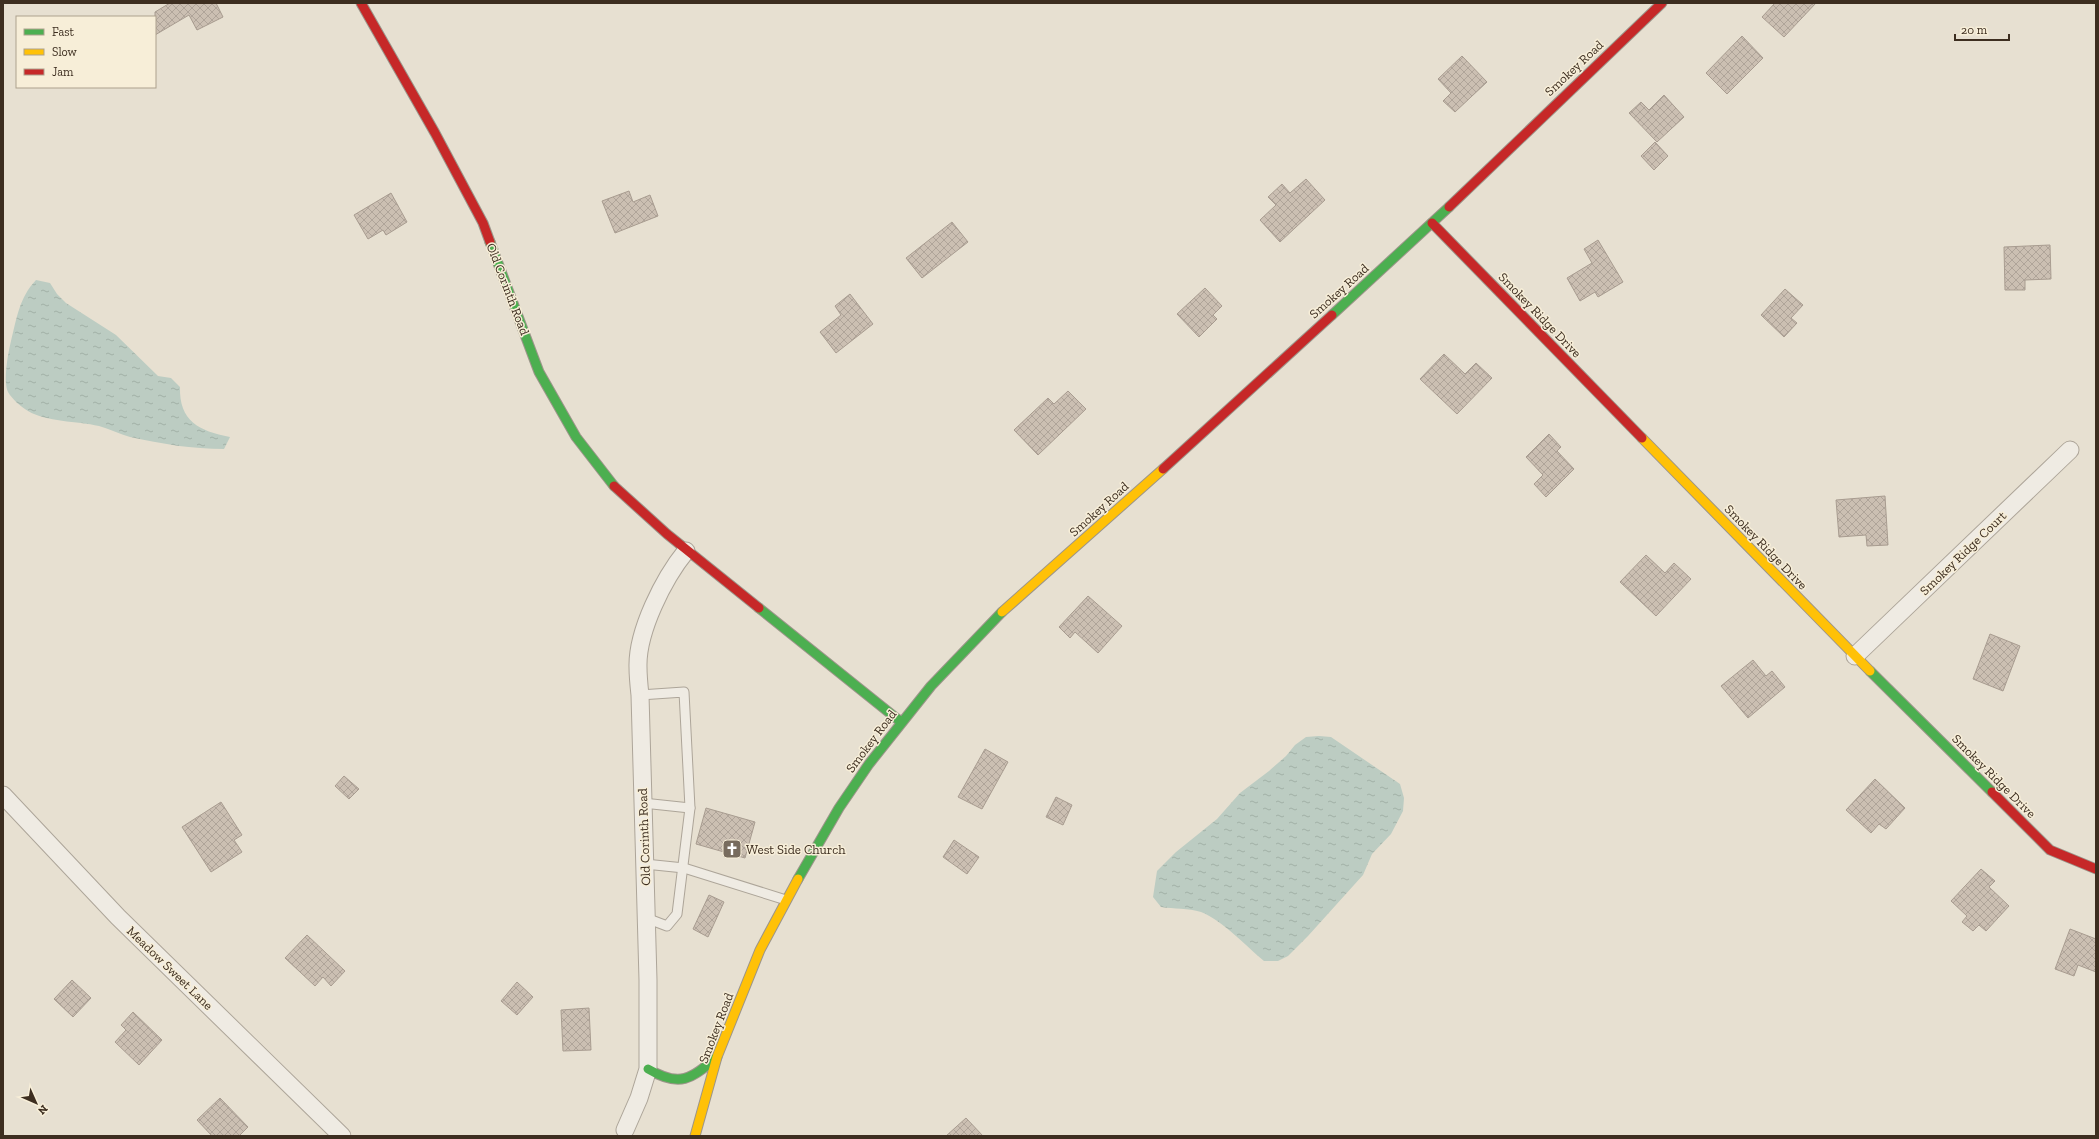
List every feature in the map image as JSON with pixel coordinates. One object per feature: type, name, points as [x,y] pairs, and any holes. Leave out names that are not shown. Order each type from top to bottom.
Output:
[{"type":"street","name":"Smokey Road","points":[[695,1136],[717,1057],[760,950],[786,900],[839,808],[901,722],[931,686],[995,618],[1165,467],[1432,223],[1473,181],[1660,4]]},
{"type":"street","name":"Old Corinth Road","points":[[364,5],[483,223],[539,372],[576,437],[608,481],[686,551],[901,722]]},
{"type":"street","name":"Smokey Ridge Drive","points":[[1432,223],[1855,656],[2050,850],[2096,869]]},
{"type":"street","name":"Smokey Ridge Court","points":[[1855,656],[2070,450]]},
{"type":"street","name":"Old Corinth Road","points":[[625,1130],[639,1098],[648,1069],[645,864],[638,666],[642,637],[659,593],[673,568],[686,551]]},
{"type":"street","name":"Meadow Sweet Lane","points":[[3,795],[118,917],[342,1136]]},
{"type":"street","points":[[648,1069],[663,1079],[677,1081],[693,1077],[717,1057]]},
{"type":"lane","points":[[640,695],[684,692],[690,808],[684,868],[677,914],[667,926],[646,918]]},
{"type":"lane","points":[[643,803],[690,808]]},
{"type":"lane","points":[[645,864],[684,868],[786,900]]},
{"type":"water","points":[[36,280],[50,283],[57,294],[66,303],[116,335],[158,376],[171,378],[180,387],[183,408],[187,416],[193,422],[200,428],[219,435],[230,437],[224,449],[177,446],[130,437],[99,426],[62,421],[35,415],[17,403],[8,392],[6,381],[7,360],[19,309],[30,287]]},
{"type":"water","points":[[1306,737],[1331,737],[1400,784],[1404,798],[1403,811],[1391,834],[1372,854],[1363,875],[1308,936],[1288,956],[1278,961],[1264,961],[1234,934],[1218,921],[1209,916],[1201,912],[1186,909],[1161,907],[1153,897],[1157,871],[1176,852],[1217,819],[1240,793],[1286,756],[1295,745]]},
{"type":"building","points":[[170,3],[216,3],[223,17],[197,30],[189,15],[156,34],[155,12]]},
{"type":"building","points":[[1775,3],[1816,3],[1784,37],[1762,17]]},
{"type":"building","points":[[1742,36],[1763,58],[1727,94],[1706,73]]},
{"type":"building","points":[[1462,56],[1487,82],[1455,112],[1443,101],[1451,93],[1438,79]]},
{"type":"building","points":[[1664,95],[1684,117],[1657,142],[1629,113],[1641,102],[1649,110]]},
{"type":"building","points":[[1655,142],[1668,156],[1654,170],[1641,156]]},
{"type":"building","points":[[1306,179],[1325,200],[1280,242],[1260,220],[1276,205],[1268,197],[1282,184],[1290,193]]},
{"type":"building","points":[[629,191],[633,202],[650,195],[658,216],[615,233],[602,201]]},
{"type":"building","points":[[391,193],[407,222],[386,235],[383,230],[368,239],[354,215]]},
{"type":"building","points":[[952,222],[968,242],[922,278],[906,258]]},
{"type":"building","points":[[1598,240],[1623,282],[1598,297],[1595,292],[1580,301],[1567,278],[1592,263],[1584,249]]},
{"type":"building","points":[[2050,245],[2051,279],[2025,280],[2025,290],[2005,290],[2004,247]]},
{"type":"building","points":[[1205,288],[1222,306],[1213,315],[1217,319],[1199,337],[1177,314]]},
{"type":"building","points":[[1785,289],[1803,305],[1791,318],[1797,323],[1784,337],[1761,315]]},
{"type":"building","points":[[850,294],[873,324],[836,353],[820,332],[841,315],[835,306]]},
{"type":"building","points":[[1444,354],[1465,374],[1476,363],[1492,378],[1457,414],[1420,379]]},
{"type":"building","points":[[1068,391],[1086,409],[1038,455],[1014,430],[1048,398],[1054,404]]},
{"type":"building","points":[[1549,434],[1561,447],[1557,451],[1574,469],[1546,497],[1534,484],[1543,475],[1526,457]]},
{"type":"building","points":[[1885,496],[1888,545],[1867,546],[1866,535],[1839,537],[1836,500]]},
{"type":"building","points":[[1646,555],[1665,573],[1674,563],[1691,579],[1656,616],[1620,582]]},
{"type":"building","points":[[1088,596],[1122,626],[1098,653],[1075,632],[1070,638],[1059,627]]},
{"type":"building","points":[[1990,634],[2020,646],[2003,691],[1973,679]]},
{"type":"building","points":[[1753,660],[1766,676],[1772,671],[1785,687],[1748,718],[1721,686]]},
{"type":"building","points":[[985,749],[1008,762],[982,809],[958,797]]},
{"type":"building","points":[[344,776],[359,789],[349,799],[335,786]]},
{"type":"building","points":[[1875,779],[1905,808],[1886,829],[1879,824],[1871,833],[1846,810]]},
{"type":"building","points":[[1056,797],[1072,805],[1063,825],[1046,817]]},
{"type":"building","points":[[221,802],[242,835],[234,840],[242,852],[211,872],[182,827]]},
{"type":"building","points":[[706,808],[755,822],[745,858],[696,844]]},
{"type":"building","points":[[954,840],[979,857],[967,874],[943,857]]},
{"type":"building","points":[[1981,869],[1995,881],[1989,887],[2009,906],[1986,931],[1979,925],[1973,931],[1962,922],[1967,916],[1951,901]]},
{"type":"building","points":[[709,895],[724,902],[708,937],[693,929]]},
{"type":"building","points":[[2070,929],[2096,939],[2096,972],[2078,965],[2074,976],[2055,969]]},
{"type":"building","points":[[307,935],[345,971],[331,986],[323,977],[315,986],[285,958]]},
{"type":"building","points":[[72,980],[91,998],[73,1017],[54,999]]},
{"type":"building","points":[[517,982],[533,997],[517,1015],[501,1001]]},
{"type":"building","points":[[589,1008],[591,1050],[563,1051],[561,1010]]},
{"type":"building","points":[[133,1012],[162,1040],[139,1065],[115,1042],[126,1030],[121,1025]]},
{"type":"building","points":[[220,1098],[248,1127],[239,1136],[212,1136],[197,1120]]},
{"type":"building","points":[[966,1118],[983,1136],[946,1136]]},
{"type":"traffic: fast","points":[[1332,315],[1449,207]]},
{"type":"traffic: fast","points":[[490,242],[539,372],[576,437],[614,486]]},
{"type":"traffic: fast","points":[[759,608],[901,722]]},
{"type":"traffic: fast","points":[[798,879],[839,808],[869,764],[931,686],[1002,612]]},
{"type":"traffic: fast","points":[[1870,671],[1992,792]]},
{"type":"traffic: fast","points":[[648,1069],[669,1078],[685,1078],[700,1071],[717,1057]]},
{"type":"traffic: slow","points":[[1642,438],[1870,671]]},
{"type":"traffic: slow","points":[[1002,612],[1163,469]]},
{"type":"traffic: slow","points":[[695,1136],[717,1057],[760,950],[798,879]]},
{"type":"traffic: jam","points":[[361,3],[435,133],[483,223],[490,242]]},
{"type":"traffic: jam","points":[[1449,207],[1662,3]]},
{"type":"traffic: jam","points":[[1432,223],[1642,438]]},
{"type":"traffic: jam","points":[[1163,469],[1332,315]]},
{"type":"traffic: jam","points":[[614,486],[667,534],[759,608]]},
{"type":"traffic: jam","points":[[1992,792],[2050,850],[2096,869]]},
{"type":"place","name":"West Side Church","points":[[732,849]]}]
